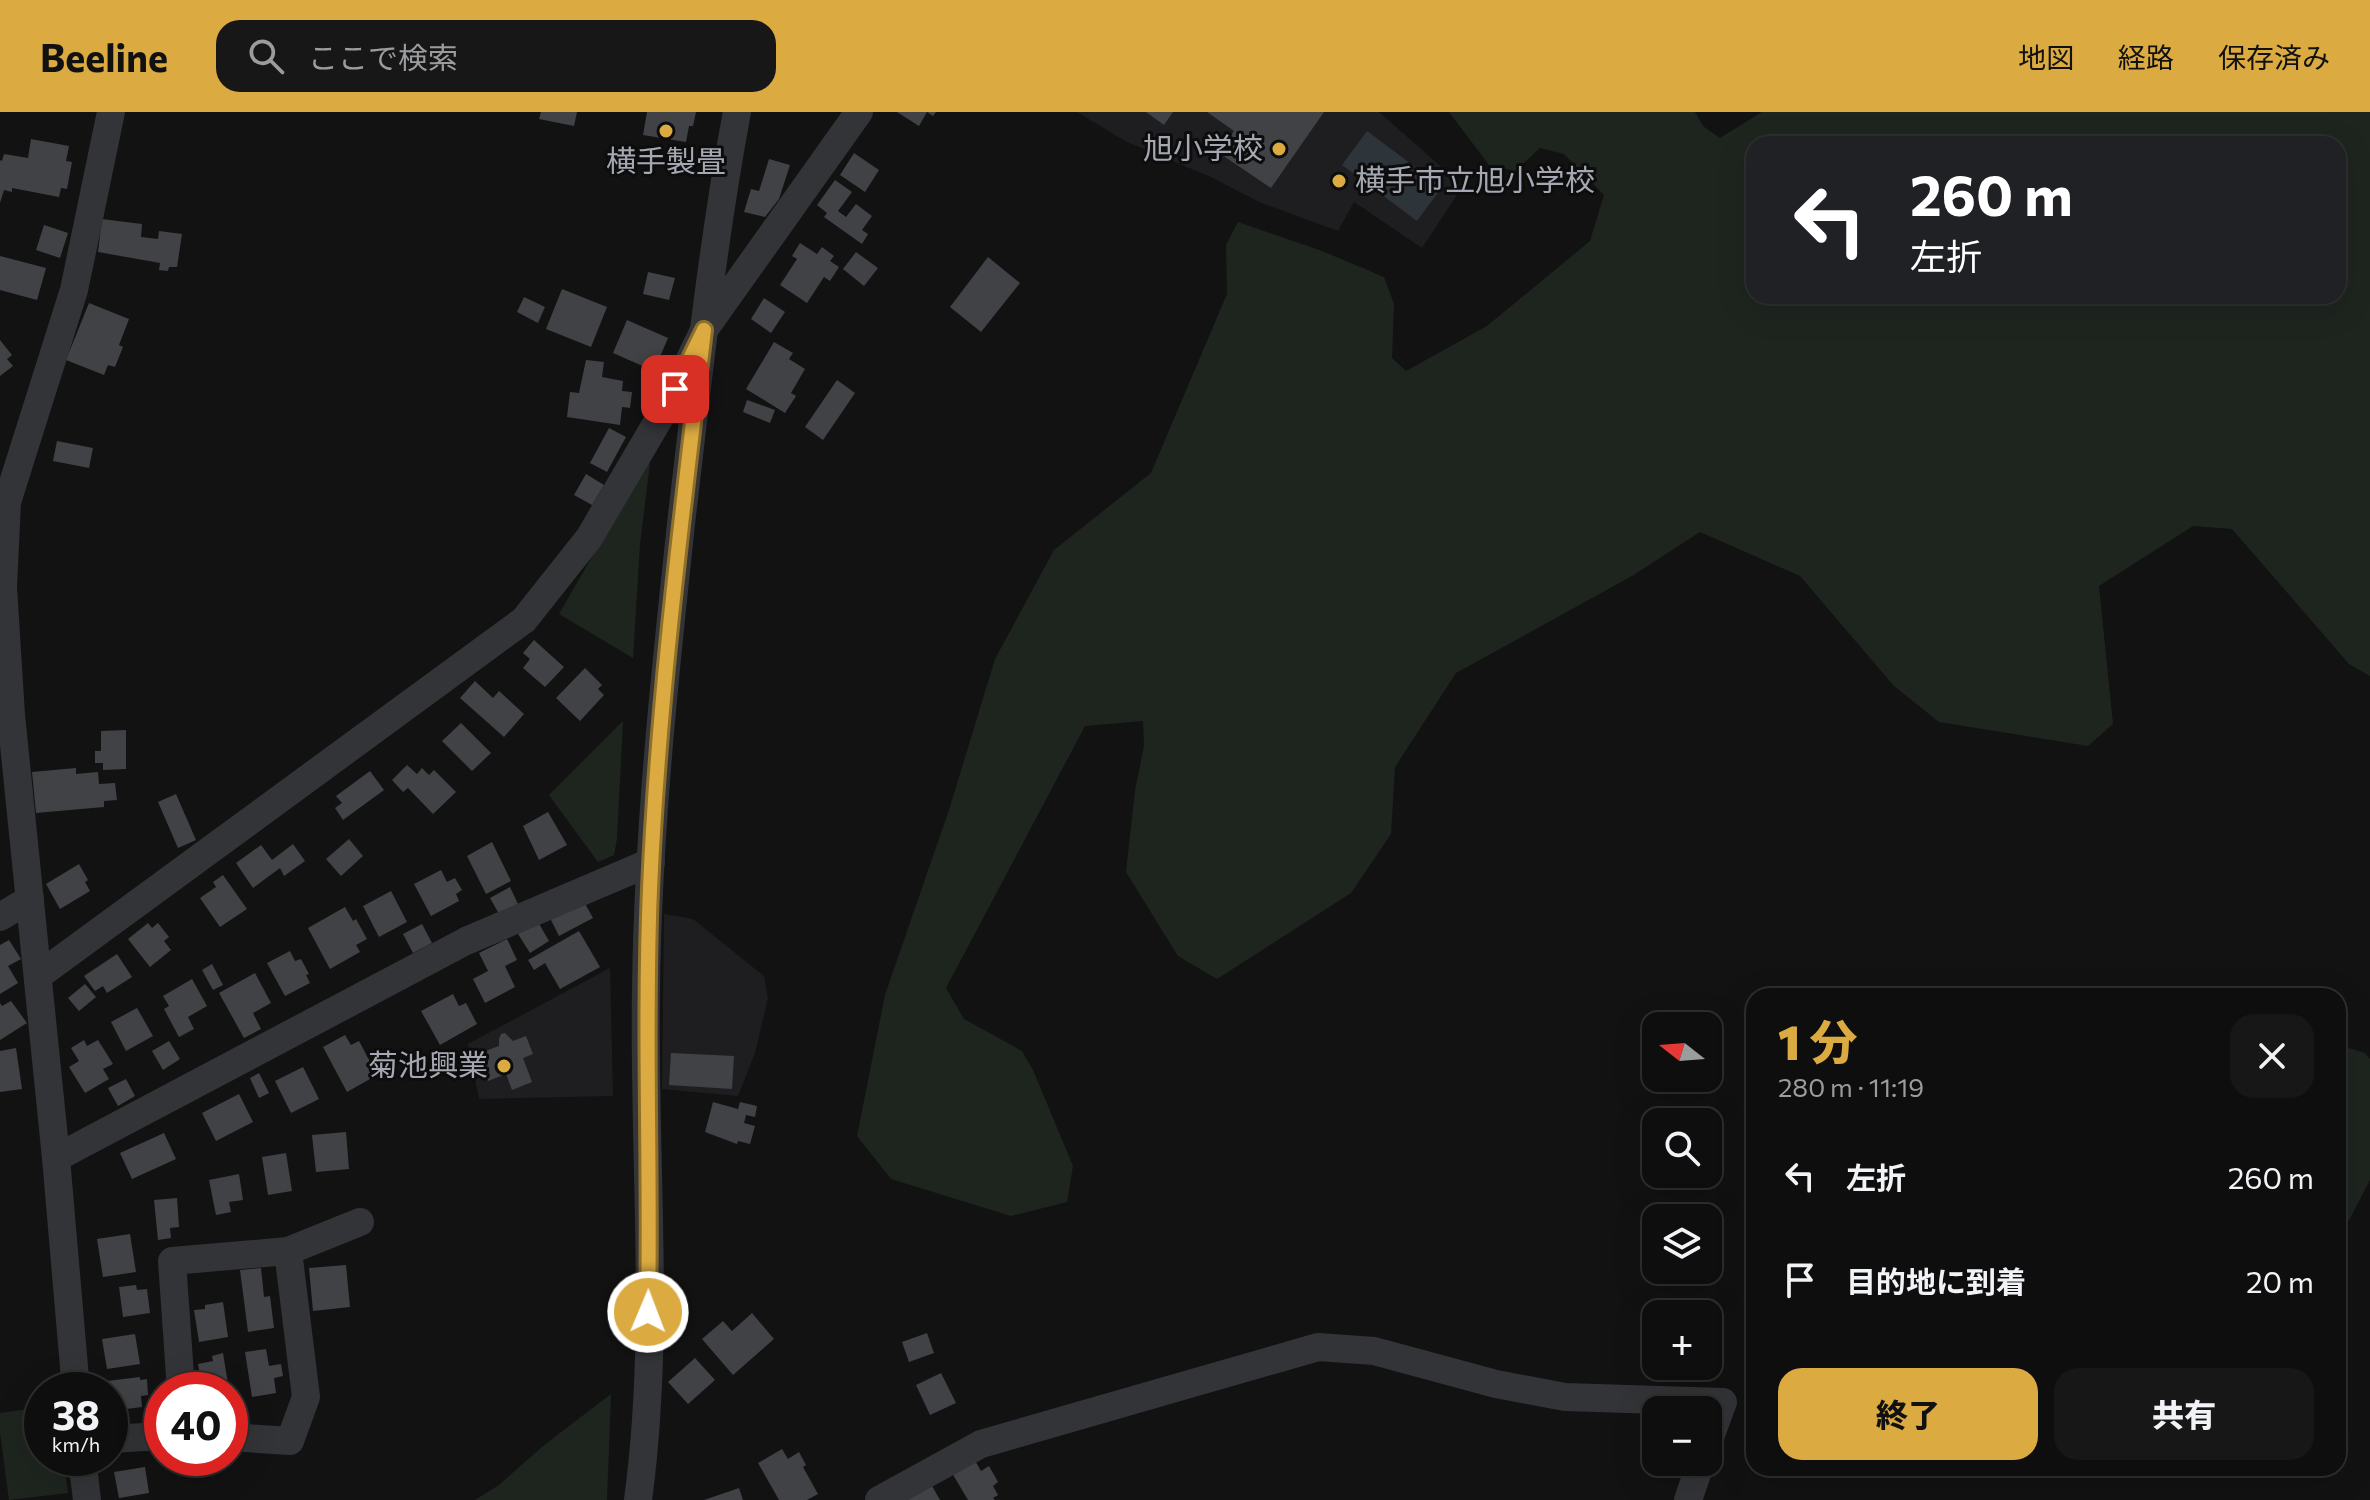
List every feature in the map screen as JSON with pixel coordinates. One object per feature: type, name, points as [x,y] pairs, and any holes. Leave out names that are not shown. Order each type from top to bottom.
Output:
[{"type":"street","points":[[74,1372],[11,715],[3,587],[7,502],[74,290],[111,112]]},
{"type":"street","points":[[638,1500],[646,1440],[649,1280],[646,991],[663,680],[704,330],[737,112]]},
{"type":"street","points":[[38,976],[524,620],[589,538],[669,402],[704,330],[859,112]]},
{"type":"street","points":[[56,1158],[466,941],[651,862]]},
{"type":"street","points":[[0,917],[30,899]]},
{"type":"street","points":[[180,1372],[172,1261],[288,1251],[360,1222]]},
{"type":"street","points":[[248,1438],[290,1441],[306,1397],[288,1251]]},
{"type":"street","points":[[879,1500],[981,1444],[1318,1347],[1374,1351],[1496,1384],[1565,1397],[1642,1399]]},
{"type":"street","points":[[84,1476],[87,1500]]},
{"type":"street","points":[[1688,1500],[1696,1476]]},
{"type":"shaded area","name":"横手市立旭小学校","points":[[1077,112],[1379,112],[1463,186],[1422,248],[1354,202],[1338,231],[1259,202],[1211,177],[1125,141]]},
{"type":"shaded area","points":[[1449,112],[1695,112],[1703,126],[1720,138],[1762,112],[2370,112],[2370,676],[2349,664],[2232,529],[2193,526],[2099,586],[2113,724],[2088,746],[1939,722],[1894,686],[1800,576],[1700,532],[1632,576],[1456,673],[1395,767],[1391,834],[1351,893],[1217,979],[1178,956],[1126,872],[1135,791],[1144,746],[1143,721],[1085,726],[946,988],[964,1019],[1022,1051],[1033,1070],[1073,1166],[1067,1202],[1011,1216],[891,1179],[857,1136],[885,995],[949,810],[995,659],[1054,550],[1151,473],[1227,294],[1226,245],[1238,222],[1322,251],[1384,277],[1394,304],[1392,358],[1406,371],[1487,326],[1590,241],[1604,195],[1564,154],[1540,148],[1515,171],[1489,165]]},
{"type":"shaded area","points":[[1367,131],[1442,187],[1417,221],[1342,165]]},
{"type":"shaded area","points":[[651,455],[640,544],[633,658],[559,614]]},
{"type":"shaded area","points":[[623,721],[617,839],[614,855],[598,862],[549,795]]},
{"type":"shaded area","points":[[664,914],[693,919],[764,976],[768,998],[755,1053],[738,1096],[662,1089]]},
{"type":"shaded area","points":[[610,968],[613,1096],[479,1099],[468,1044]]},
{"type":"shaded area","points":[[2346,1047],[2365,1053],[2370,1059],[2370,1180],[2346,1226]]},
{"type":"shaded area","points":[[611,1394],[607,1500],[475,1500],[499,1485],[543,1446]]},
{"type":"shaded area","points":[[24,1410],[24,1476],[66,1476],[68,1493],[9,1500],[0,1413]]},
{"type":"building","points":[[541,112],[577,112],[574,126],[539,119]]},
{"type":"building","name":"横手製畳","points":[[647,112],[696,112],[686,142],[643,135]]},
{"type":"building","points":[[897,112],[927,112],[919,126]]},
{"type":"building","name":"旭小学校","points":[[1146,112],[1173,112],[1164,125]]},
{"type":"building","name":"旭小学校","points":[[1207,112],[1324,112],[1271,188],[1219,153],[1234,131]]},
{"type":"building","points":[[31,139],[69,146],[66,161],[72,162],[67,189],[61,188],[59,197],[12,188],[12,192],[4,190],[0,203],[0,160],[4,154],[28,158]]},
{"type":"building","points":[[854,153],[879,170],[865,192],[840,175]]},
{"type":"building","points":[[769,159],[790,165],[779,199],[765,217],[744,212],[751,189],[759,191]]},
{"type":"building","points":[[835,180],[852,192],[838,211],[846,217],[856,204],[872,216],[862,230],[868,234],[862,244],[824,217],[827,213],[817,205]]},
{"type":"building","points":[[102,219],[142,224],[141,237],[158,239],[159,231],[182,234],[177,267],[169,267],[168,271],[159,270],[160,263],[98,252]]},
{"type":"building","points":[[44,225],[68,233],[60,258],[36,250]]},
{"type":"building","points":[[800,243],[817,254],[822,247],[834,256],[830,261],[839,267],[830,281],[824,277],[807,303],[780,285],[797,259],[792,256]]},
{"type":"building","points":[[856,252],[878,268],[864,286],[843,269]]},
{"type":"building","points":[[0,256],[46,268],[37,300],[0,290]]},
{"type":"building","points":[[988,257],[1020,283],[981,332],[950,307]]},
{"type":"building","points":[[648,272],[675,278],[669,300],[643,294]]},
{"type":"building","points":[[562,289],[607,307],[591,347],[546,329]]},
{"type":"building","points":[[524,297],[545,307],[538,323],[517,312]]},
{"type":"building","points":[[764,298],[785,312],[771,333],[751,319]]},
{"type":"building","points":[[89,303],[129,319],[115,367],[108,365],[104,375],[66,360]]},
{"type":"building","points":[[627,320],[668,338],[654,371],[613,353]]},
{"type":"building","points":[[0,340],[12,355],[7,359],[13,366],[0,376]]},
{"type":"building","points":[[774,342],[793,353],[789,359],[805,369],[791,393],[796,396],[785,413],[746,389]]},
{"type":"building","points":[[586,360],[604,362],[602,377],[623,381],[622,391],[632,392],[630,408],[622,407],[620,425],[567,417],[570,392],[579,393]]},
{"type":"building","points":[[837,380],[855,393],[823,440],[805,427]]},
{"type":"building","points":[[747,400],[775,410],[770,423],[743,412]]},
{"type":"building","points":[[609,428],[626,437],[607,472],[590,463]]},
{"type":"building","points":[[57,441],[93,448],[89,468],[53,461]]},
{"type":"building","points":[[586,474],[604,485],[592,505],[574,495]]},
{"type":"building","points":[[534,640],[564,667],[545,687],[523,668],[530,659],[523,653]]},
{"type":"building","points":[[585,668],[602,685],[598,689],[604,695],[580,721],[556,698]]},
{"type":"building","points":[[475,681],[493,698],[499,691],[524,714],[504,737],[460,698]]},
{"type":"building","points":[[461,723],[491,753],[472,771],[442,741]]},
{"type":"building","points":[[126,730],[126,769],[103,770],[103,763],[95,763],[95,751],[101,751],[101,731]]},
{"type":"building","points":[[407,765],[417,774],[422,768],[429,775],[434,770],[456,792],[433,814],[408,788],[403,792],[392,780]]},
{"type":"building","points":[[76,768],[76,774],[98,772],[99,784],[115,783],[117,800],[104,801],[104,807],[36,813],[32,772]]},
{"type":"building","points":[[370,771],[384,790],[343,820],[335,808],[342,803],[336,796]]},
{"type":"building","points":[[176,794],[196,840],[178,848],[158,802]]},
{"type":"building","points":[[548,812],[567,845],[539,860],[523,826]]},
{"type":"building","points":[[349,839],[363,856],[341,876],[326,859]]},
{"type":"building","points":[[492,842],[511,881],[486,894],[467,856]]},
{"type":"building","points":[[293,844],[305,861],[284,876],[280,868],[253,888],[236,863],[261,845],[272,860]]},
{"type":"building","points":[[79,864],[90,891],[60,909],[46,884]]},
{"type":"building","points":[[441,870],[447,882],[455,878],[462,890],[456,894],[459,901],[431,916],[414,884]]},
{"type":"building","points":[[223,875],[247,909],[220,927],[200,898],[216,887],[213,882]]},
{"type":"building","points":[[510,887],[518,904],[499,914],[490,898]]},
{"type":"building","points":[[391,891],[407,922],[379,937],[363,906]]},
{"type":"building","points":[[583,900],[593,918],[559,936],[550,918]]},
{"type":"building","points":[[345,907],[367,939],[356,945],[360,952],[330,969],[308,928]]},
{"type":"building","points":[[538,922],[549,941],[530,953],[518,934]]},
{"type":"building","points":[[148,923],[152,928],[158,923],[169,937],[164,941],[171,950],[150,967],[128,939]]},
{"type":"building","points":[[422,924],[432,943],[413,953],[403,934]]},
{"type":"building","points":[[579,931],[600,967],[560,989],[545,963],[534,970],[528,960]]},
{"type":"building","points":[[507,939],[517,960],[505,966],[515,987],[485,1003],[473,979],[488,971],[479,953]]},
{"type":"building","points":[[9,940],[21,959],[8,966],[18,983],[0,994],[0,945]]},
{"type":"building","points":[[290,951],[295,961],[301,959],[310,983],[285,996],[267,963]]},
{"type":"building","points":[[117,954],[132,977],[107,993],[103,986],[95,991],[84,976]]},
{"type":"building","points":[[212,964],[223,985],[213,990],[202,970]]},
{"type":"building","points":[[255,973],[271,1003],[253,1013],[261,1029],[244,1038],[219,993]]},
{"type":"building","points":[[192,979],[207,1006],[188,1017],[194,1029],[179,1037],[164,1009],[169,1006],[163,996]]},
{"type":"building","points":[[85,984],[96,997],[79,1011],[68,998]]},
{"type":"building","points":[[453,994],[459,1006],[466,1003],[477,1024],[440,1045],[421,1011]]},
{"type":"building","points":[[11,1001],[27,1023],[0,1040],[0,1003],[2,1006]]},
{"type":"building","points":[[137,1008],[153,1036],[126,1051],[111,1022]]},
{"type":"building","name":"菊池興業","points":[[505,1033],[513,1041],[526,1036],[533,1054],[523,1058],[532,1082],[512,1090],[506,1074],[488,1081],[477,1054],[499,1046],[501,1034]]},
{"type":"building","points":[[345,1035],[351,1045],[359,1041],[377,1075],[347,1092],[323,1047]]},
{"type":"building","points":[[84,1040],[87,1046],[98,1040],[113,1064],[103,1069],[109,1079],[85,1093],[69,1067],[79,1061],[71,1048]]},
{"type":"building","points":[[169,1041],[180,1059],[163,1070],[152,1051]]},
{"type":"building","points":[[16,1048],[22,1089],[0,1092],[0,1051]]},
{"type":"building","points":[[671,1053],[734,1056],[732,1089],[669,1085]]},
{"type":"building","points":[[303,1067],[319,1099],[291,1113],[275,1081]]},
{"type":"building","points":[[259,1073],[269,1093],[259,1098],[250,1078]]},
{"type":"building","points":[[126,1079],[135,1096],[118,1106],[108,1088]]},
{"type":"building","points":[[239,1094],[253,1122],[216,1141],[202,1113]]},
{"type":"building","points":[[713,1102],[738,1109],[740,1102],[757,1106],[755,1117],[746,1115],[744,1123],[755,1126],[750,1144],[738,1141],[737,1144],[705,1132]]},
{"type":"building","points":[[346,1132],[349,1169],[316,1172],[312,1135]]},
{"type":"building","points":[[164,1133],[176,1159],[132,1179],[120,1153]]},
{"type":"building","points":[[286,1153],[292,1191],[268,1195],[262,1157]]},
{"type":"building","points":[[239,1174],[243,1200],[229,1202],[231,1212],[216,1215],[209,1180]]},
{"type":"building","points":[[177,1198],[179,1227],[170,1228],[171,1238],[158,1240],[154,1200]]},
{"type":"building","points":[[130,1234],[136,1272],[103,1277],[97,1239]]},
{"type":"building","points":[[346,1265],[350,1307],[313,1311],[309,1268]]},
{"type":"building","points":[[261,1268],[264,1297],[270,1296],[274,1328],[248,1332],[240,1270]]},
{"type":"building","points":[[136,1285],[137,1290],[147,1289],[150,1313],[123,1317],[119,1287]]},
{"type":"building","points":[[223,1302],[228,1337],[199,1342],[194,1310]]},
{"type":"building","points":[[752,1313],[774,1339],[733,1375],[702,1339],[723,1321],[732,1331]]},
{"type":"building","points":[[927,1333],[934,1353],[909,1362],[902,1342]]},
{"type":"building","points":[[135,1334],[140,1364],[107,1369],[102,1339]]},
{"type":"building","points":[[266,1349],[269,1366],[281,1364],[283,1376],[274,1378],[276,1393],[252,1397],[245,1352]]},
{"type":"building","points":[[223,1353],[226,1372],[200,1372],[198,1364],[213,1361],[212,1356]]},
{"type":"building","points":[[695,1358],[715,1380],[688,1404],[668,1382]]},
{"type":"building","points":[[941,1373],[956,1403],[930,1415],[916,1385]]},
{"type":"building","points":[[128,1378],[144,1379],[142,1407],[128,1409]]},
{"type":"building","points":[[782,1449],[788,1459],[799,1452],[806,1465],[803,1467],[818,1494],[807,1500],[779,1500],[758,1463]]},
{"type":"building","points":[[974,1459],[981,1471],[989,1466],[998,1482],[993,1486],[998,1495],[993,1498],[995,1500],[968,1500],[952,1473]]},
{"type":"building","points":[[144,1467],[149,1493],[119,1498],[115,1476],[128,1476],[128,1470]]},
{"type":"building","points":[[931,1484],[940,1500],[903,1500]]},
{"type":"building","points":[[739,1488],[743,1500],[704,1500]]},
{"type":"place","name":"横手製畳","points":[[666,131]]},
{"type":"place","name":"旭小学校","points":[[1279,149]]},
{"type":"place","name":"横手市立旭小学校","points":[[1339,181]]},
{"type":"place","name":"菊池興業","points":[[504,1066]]},
{"type":"route","points":[[648,1312],[646,991],[651,862],[663,680],[704,330],[675,389]]}]
